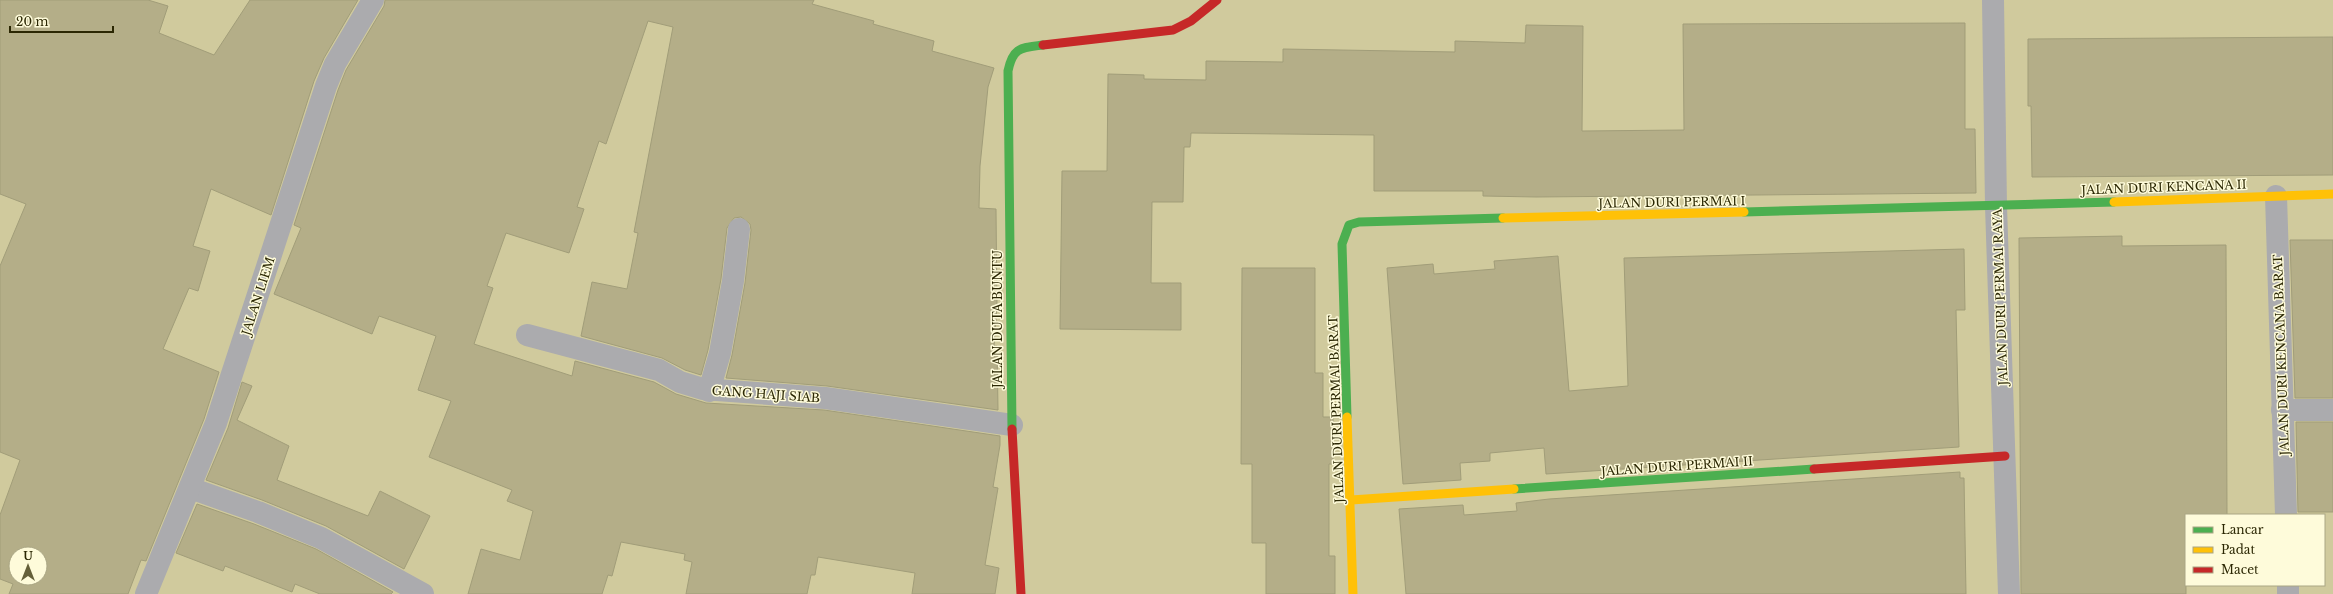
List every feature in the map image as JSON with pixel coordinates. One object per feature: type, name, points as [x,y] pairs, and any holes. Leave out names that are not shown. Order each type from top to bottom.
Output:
[{"type":"street","name":"JALAN LIEM","points":[[146,594],[216,424],[326,86],[336,64],[373,0]]},
{"type":"street","name":"JALAN DUTA BUNTU","points":[[1021,594],[1012,425],[1008,72],[1011,57],[1020,48],[1173,30],[1192,21],[1217,0]]},
{"type":"street","name":"JALAN DURI PERMAI RAYA","points":[[1993,0],[1996,206],[2009,594]]},
{"type":"street","name":"JALAN DURI KENCANA II","points":[[1996,206],[2333,194]]},
{"type":"street","name":"JALAN DURI KENCANA BARAT","points":[[2276,196],[2286,514]]},
{"type":"street","name":"JALAN DURI PERMAI I","points":[[1349,225],[1359,222],[1996,206]]},
{"type":"street","name":"JALAN DURI PERMAI BARAT","points":[[1349,225],[1342,244],[1353,594]]},
{"type":"street","points":[[709,391],[720,353],[733,281],[739,229]]},
{"type":"street","name":"GANG HAJI SIAB","points":[[527,335],[659,370],[680,382],[709,391],[782,393],[818,397],[1012,425]]},
{"type":"street","points":[[2282,410],[2333,410]]},
{"type":"street","name":"JALAN DURI PERMAI II","points":[[1351,500],[2005,456]]},
{"type":"street","points":[[190,488],[258,512],[321,538],[423,594]]},
{"type":"building","points":[[0,0],[148,0],[168,6],[159,33],[214,55],[250,0],[358,0],[324,58],[314,81],[271,215],[211,189],[193,246],[210,251],[198,291],[189,288],[163,349],[219,372],[204,419],[146,561],[141,560],[128,594],[9,594],[12,586],[48,586],[48,546],[8,546],[8,582],[0,579],[0,515],[20,460],[0,452],[0,266],[26,204],[0,194]]},
{"type":"building","points":[[385,0],[814,0],[812,4],[874,21],[873,24],[934,41],[932,51],[994,68],[988,87],[980,166],[979,208],[996,209],[997,307],[994,346],[997,346],[998,410],[827,386],[726,378],[732,355],[745,283],[751,230],[750,224],[741,217],[734,218],[727,228],[721,279],[708,350],[701,375],[685,370],[662,358],[581,336],[592,282],[627,289],[638,233],[634,232],[673,27],[648,21],[606,144],[599,141],[577,207],[584,209],[569,253],[506,233],[487,286],[493,288],[474,344],[572,376],[575,361],[654,382],[676,394],[706,403],[824,410],[1000,436],[1000,445],[993,487],[998,488],[985,565],[999,568],[995,594],[912,594],[915,573],[818,557],[815,575],[811,575],[807,594],[686,594],[692,562],[684,560],[685,554],[621,542],[612,576],[608,575],[602,594],[468,594],[481,549],[520,560],[533,511],[507,501],[512,490],[429,457],[451,401],[418,390],[436,336],[379,316],[372,334],[274,294],[301,228],[294,225],[338,90],[346,70],[384,6]]},
{"type":"building","points":[[1965,23],[1965,129],[1975,129],[1976,193],[1536,197],[1483,196],[1483,191],[1374,191],[1374,135],[1191,133],[1190,147],[1184,147],[1183,202],[1152,202],[1151,283],[1181,283],[1181,330],[1060,329],[1062,171],[1107,171],[1108,74],[1144,75],[1144,79],[1206,80],[1206,61],[1283,62],[1283,49],[1455,52],[1455,41],[1525,43],[1526,25],[1583,26],[1582,131],[1684,130],[1683,24]]},
{"type":"building","points":[[2333,37],[2333,175],[2032,177],[2031,106],[2028,106],[2028,39]]},
{"type":"building","points":[[2122,236],[2122,246],[2226,245],[2227,514],[2185,514],[2186,594],[2021,594],[2019,238]]},
{"type":"building","points":[[2290,240],[2333,240],[2333,398],[2295,398]]},
{"type":"building","points":[[1964,249],[1965,310],[1956,310],[1959,447],[1546,474],[1544,448],[1490,453],[1490,461],[1460,463],[1461,480],[1403,484],[1387,268],[1433,264],[1434,274],[1495,269],[1494,261],[1558,256],[1569,391],[1628,386],[1624,258]]},
{"type":"building","points":[[1242,268],[1315,268],[1315,373],[1323,373],[1323,417],[1333,417],[1333,464],[1329,464],[1329,556],[1335,556],[1335,594],[1266,594],[1266,543],[1252,543],[1252,464],[1241,464]]},
{"type":"building","points":[[242,382],[252,386],[237,420],[289,446],[277,480],[368,516],[380,491],[430,516],[404,569],[326,526],[262,500],[206,480],[228,428]]},
{"type":"building","points":[[2296,422],[2333,422],[2333,512],[2298,512]]},
{"type":"building","points":[[1960,472],[1960,478],[1964,478],[1966,594],[1406,594],[1399,509],[1463,505],[1464,515],[1517,511],[1516,503],[1549,499]]},
{"type":"building","points":[[197,504],[254,524],[316,549],[393,592],[391,594],[320,594],[295,584],[292,592],[225,566],[223,571],[176,553]]},
{"type":"traffic: fast","points":[[1012,429],[1008,71],[1012,57],[1019,50],[1043,45]]},
{"type":"traffic: fast","points":[[1744,212],[2114,202]]},
{"type":"traffic: fast","points":[[1347,417],[1342,244],[1349,225],[1359,222],[1503,218]]},
{"type":"traffic: fast","points":[[1514,489],[1814,469]]},
{"type":"traffic: slow","points":[[2114,202],[2333,194]]},
{"type":"traffic: slow","points":[[1503,218],[1744,212]]},
{"type":"traffic: slow","points":[[1347,417],[1353,594]]},
{"type":"traffic: slow","points":[[1351,500],[1514,489]]},
{"type":"traffic: jam","points":[[1043,45],[1173,30],[1191,21],[1217,0]]},
{"type":"traffic: jam","points":[[1012,429],[1021,594]]},
{"type":"traffic: jam","points":[[1814,469],[2005,456]]}]
